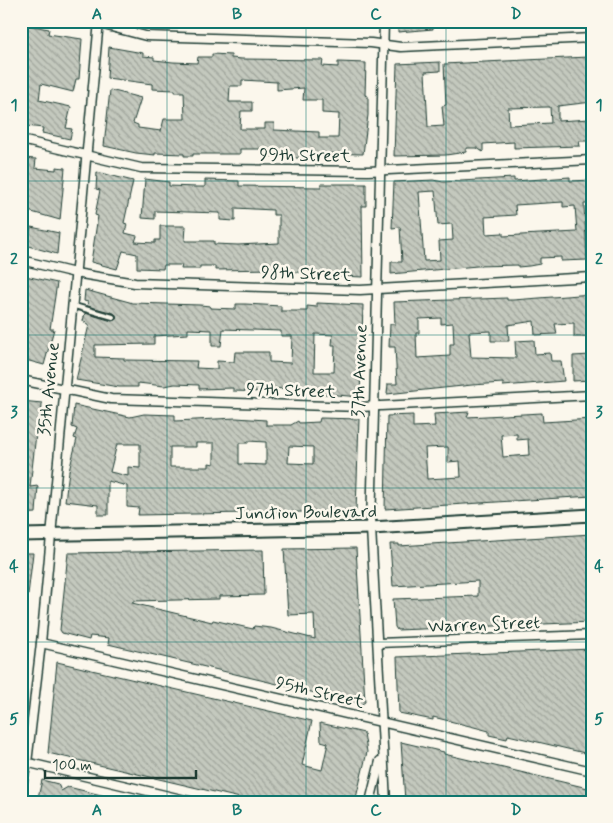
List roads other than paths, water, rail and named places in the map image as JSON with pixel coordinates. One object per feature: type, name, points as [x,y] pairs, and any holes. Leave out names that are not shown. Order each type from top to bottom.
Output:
[{"type":"main road","name":"Junction Boulevard","points":[[21,535],[371,528],[592,515]]},
{"type":"street","points":[[88,21],[99,22],[146,36],[371,43],[401,48],[592,38]]},
{"type":"street","name":"37th Avenue","points":[[382,752],[371,528],[384,21]]},
{"type":"street","name":"35th Avenue","points":[[21,789],[41,644],[63,390],[99,22]]},
{"type":"street","name":"99th Street","points":[[21,140],[141,168],[379,170],[592,160]]},
{"type":"street","name":"98th Street","points":[[21,260],[75,273],[135,283],[376,288],[592,277]]},
{"type":"street","name":"97th Street","points":[[21,380],[111,399],[373,407],[592,395]]},
{"type":"street","name":"Warren Street","points":[[378,643],[592,635]]},
{"type":"street","name":"95th Street","points":[[41,644],[592,771]]},
{"type":"street","points":[[370,802],[382,752]]},
{"type":"street","points":[[382,752],[386,802]]},
{"type":"street","points":[[24,762],[194,802]]},
{"type":"lane","points":[[71,305],[113,317]]}]
